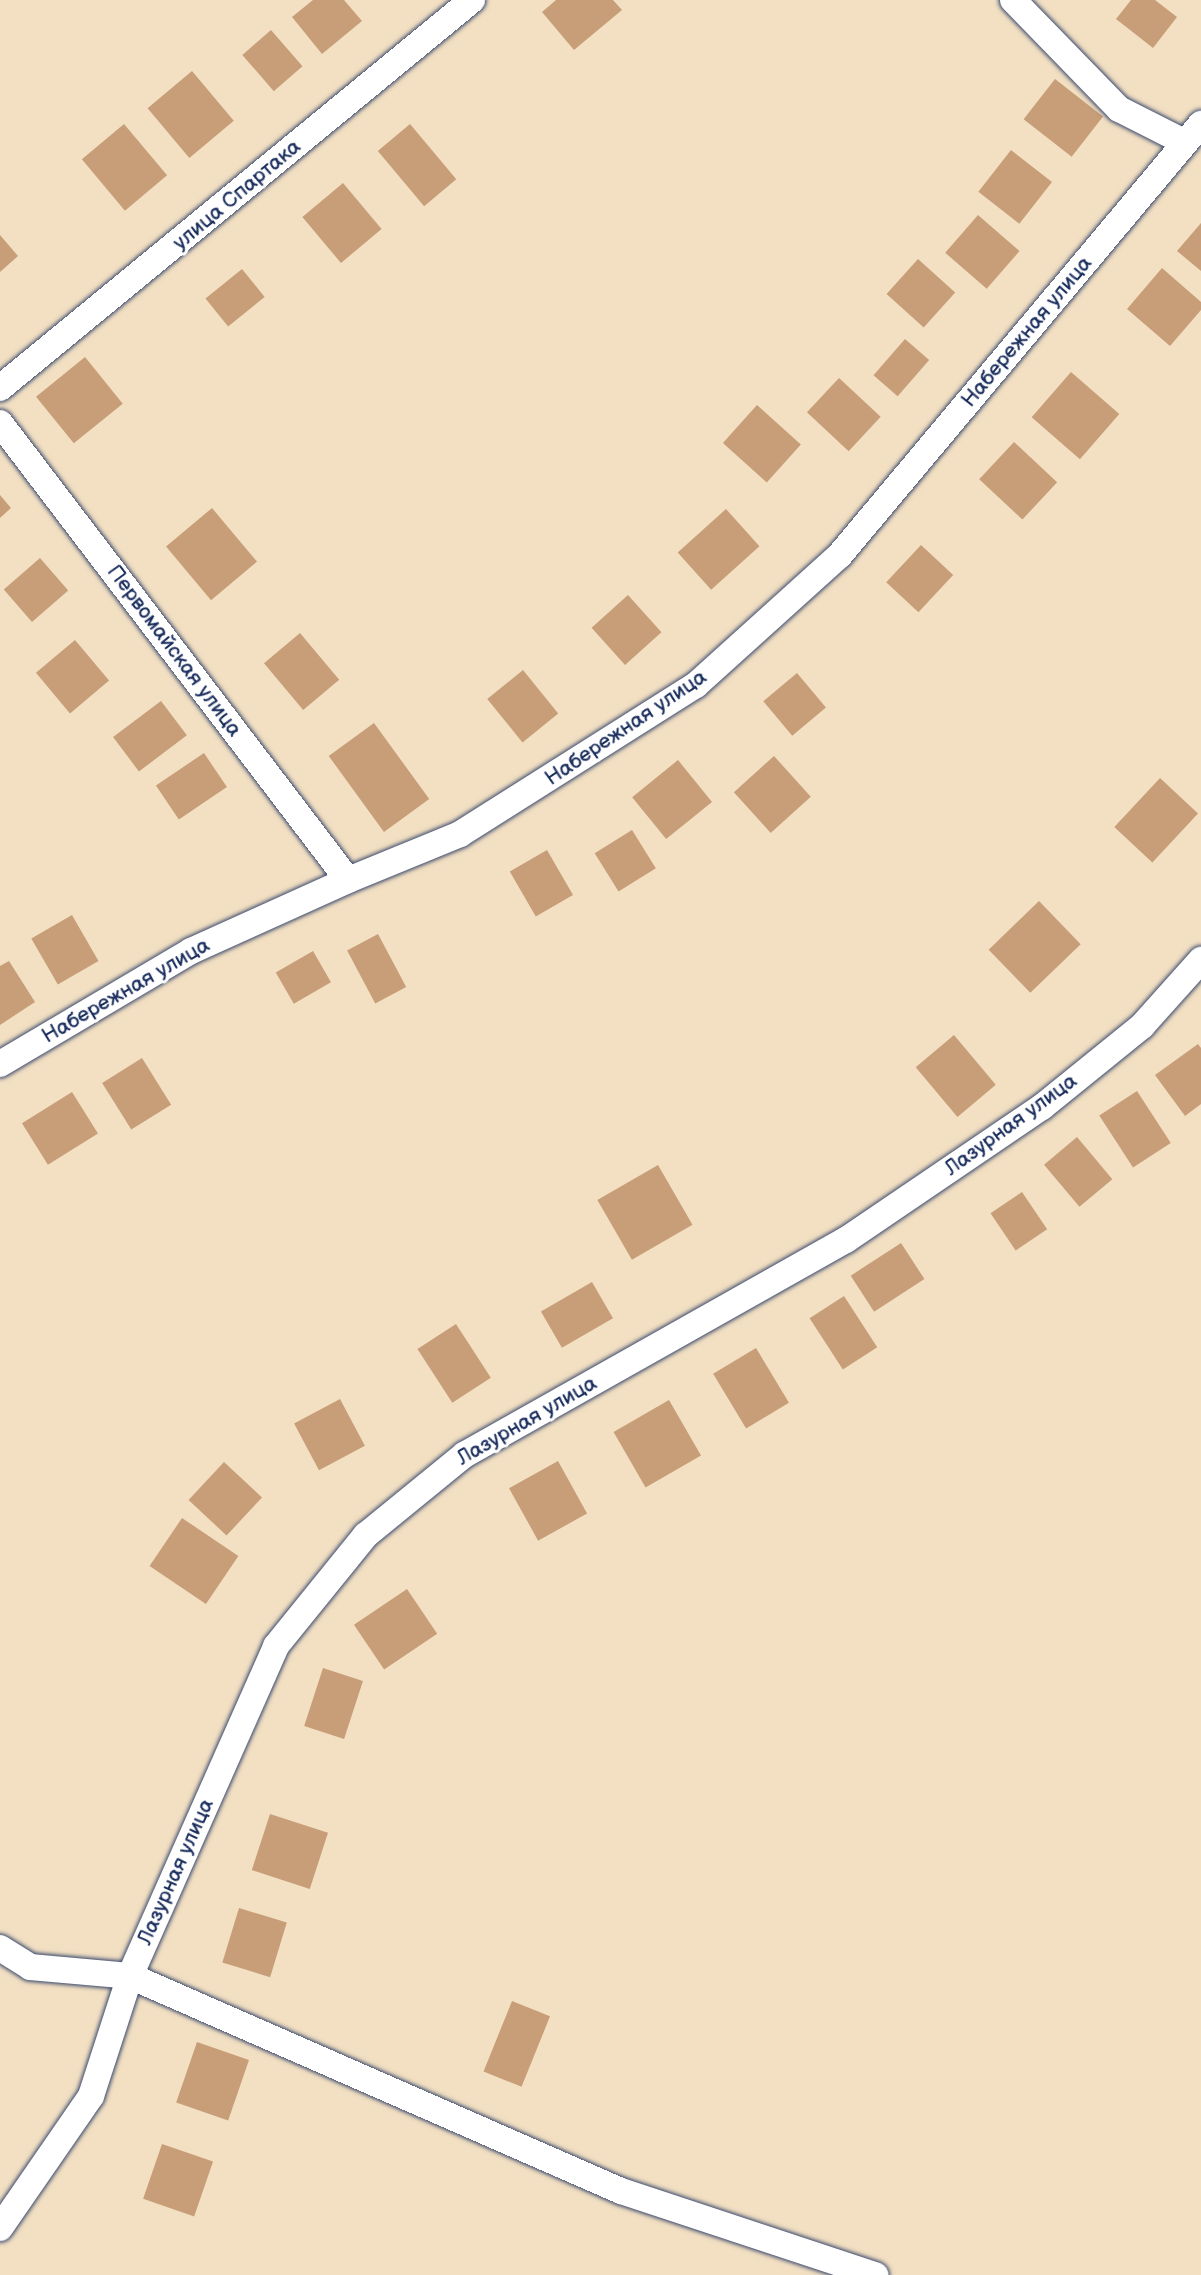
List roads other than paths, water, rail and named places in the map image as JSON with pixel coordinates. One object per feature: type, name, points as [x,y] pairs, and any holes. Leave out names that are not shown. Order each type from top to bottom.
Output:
[{"type":"street","name":"улица Спартака","points":[[0,388],[472,0]]},
{"type":"street","points":[[1013,0],[1119,109],[1193,133]]},
{"type":"street","name":"Набережная улица","points":[[0,1064],[191,951],[348,880],[460,834],[696,685],[839,556],[1193,133]]},
{"type":"street","name":"Первомайская улица","points":[[0,423],[348,880]]},
{"type":"street","name":"Лазурная улица","points":[[0,2228],[91,2096],[130,1976],[276,1646],[366,1535],[464,1455],[846,1240],[1030,1115],[1142,1026],[1201,960]]},
{"type":"street","points":[[0,1948],[30,1967],[130,1976],[621,2190],[875,2275]]}]
